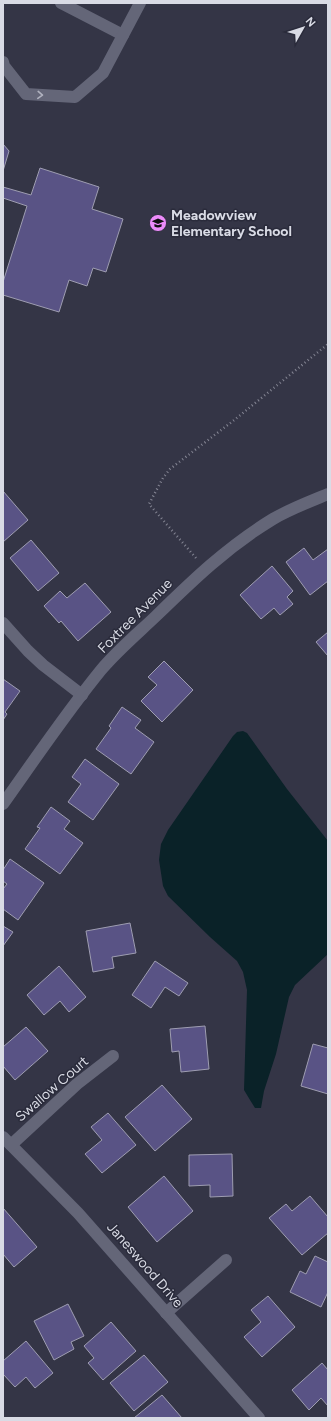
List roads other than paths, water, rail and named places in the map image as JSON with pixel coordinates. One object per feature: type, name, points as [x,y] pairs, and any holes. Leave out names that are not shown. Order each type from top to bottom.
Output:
[{"type":"street","points":[[61,3],[123,35]]},
{"type":"street","points":[[3,62],[4,66],[26,94],[74,97],[102,73],[140,3]]},
{"type":"street","name":"Foxtree Avenue","points":[[3,804],[82,694],[102,669],[122,648],[205,569],[231,547],[274,519],[296,507],[328,494]]},
{"type":"street","points":[[3,623],[28,651],[43,665],[82,694]]},
{"type":"street","name":"Swallow Court","points":[[7,1141],[113,1056]]},
{"type":"street","name":"Janeswood Drive","points":[[7,1141],[78,1213],[259,1418]]},
{"type":"street","points":[[166,1313],[226,1260]]},
{"type":"place","name":"Meadowview Elementary School","points":[[158,223]]}]
